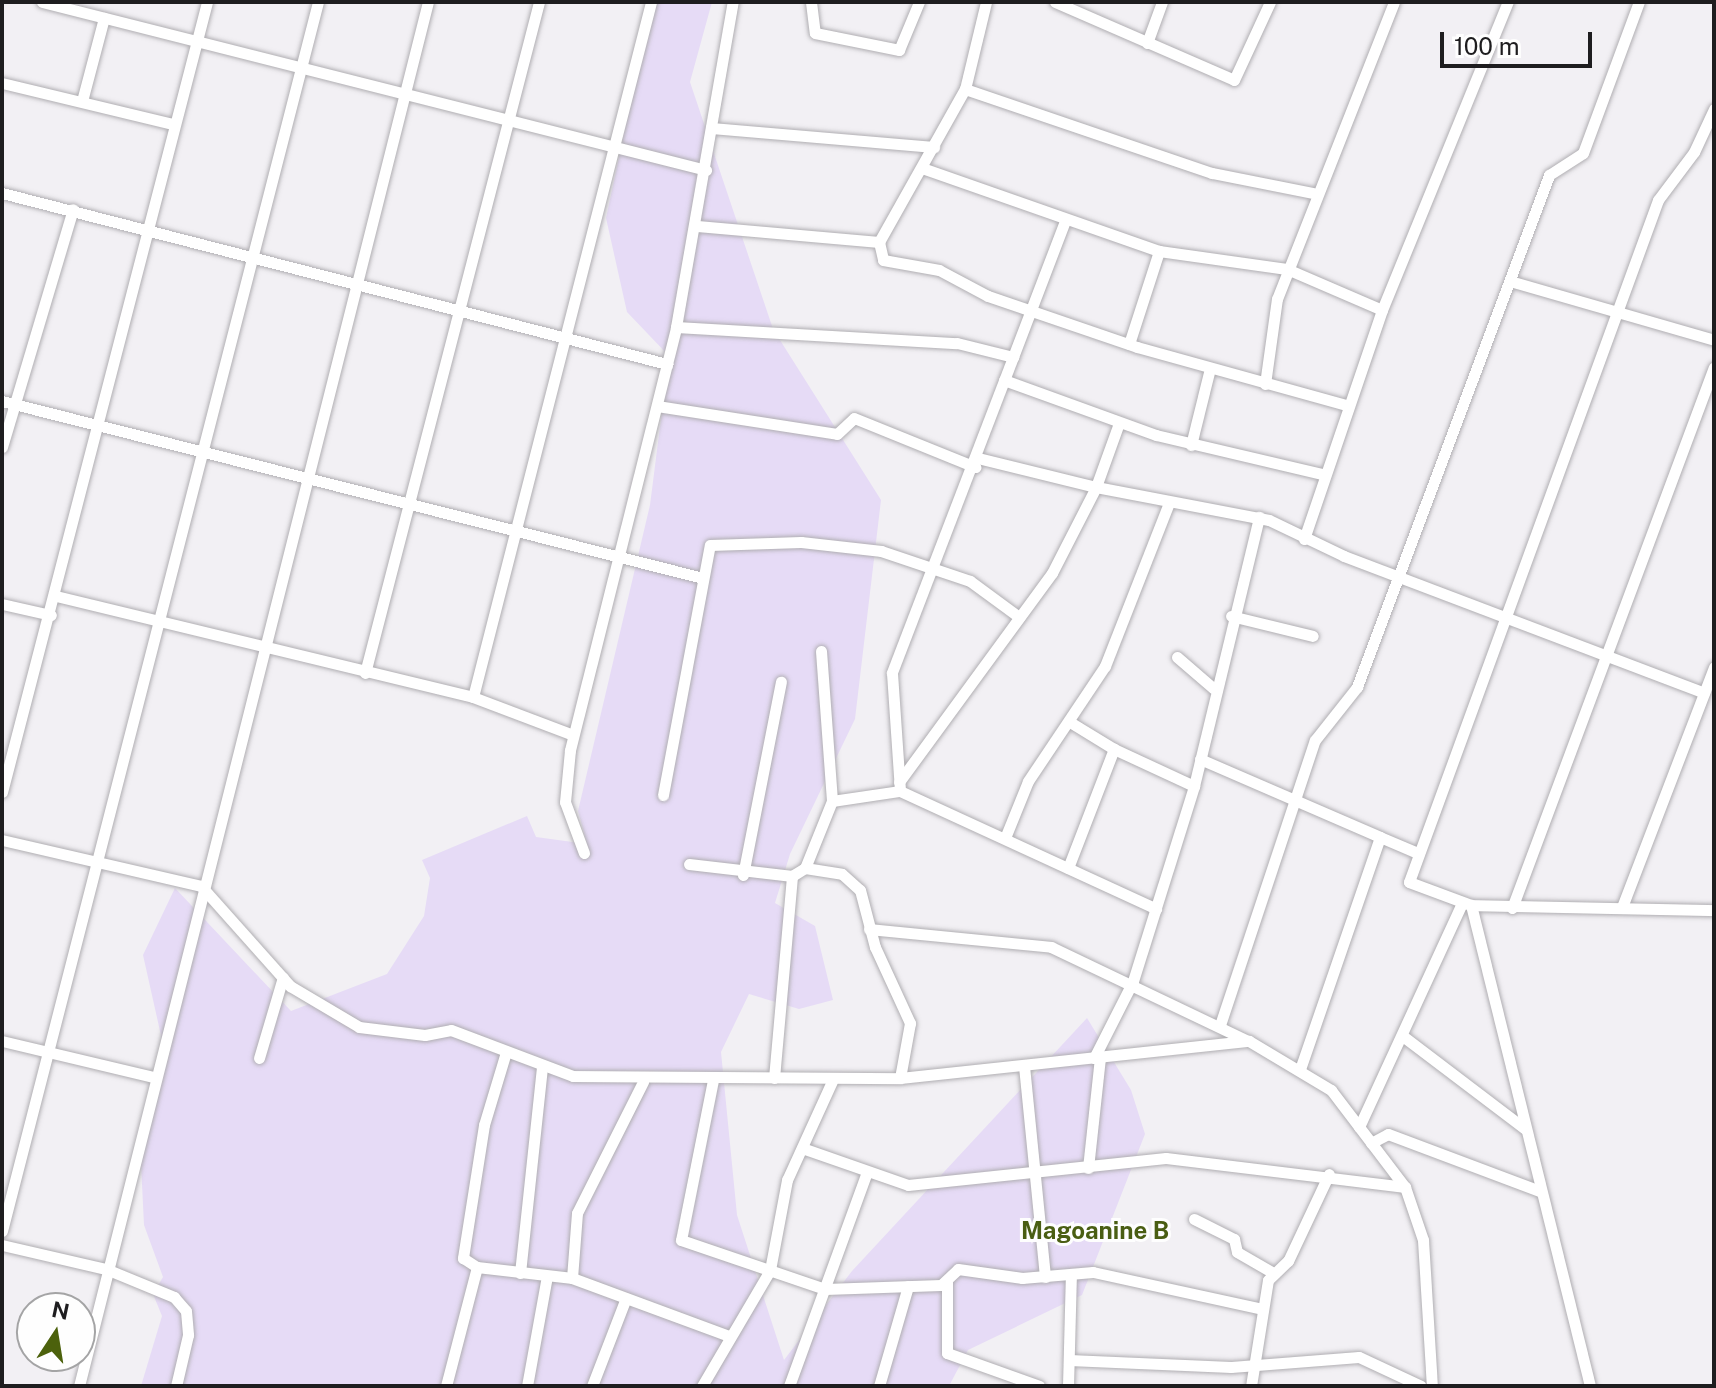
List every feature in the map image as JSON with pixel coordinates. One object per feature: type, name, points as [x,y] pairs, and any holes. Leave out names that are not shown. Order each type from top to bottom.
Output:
[{"type":"street","points":[[42,2],[706,170]]},
{"type":"street","points":[[82,101],[99,17],[98,2]]},
{"type":"street","points":[[2,792],[99,425],[143,229],[207,2]]},
{"type":"street","points":[[2,1231],[318,2]]},
{"type":"street","points":[[79,1386],[201,886],[428,2]]},
{"type":"street","points":[[365,673],[539,2]]},
{"type":"street","points":[[473,697],[651,2]]},
{"type":"street","points":[[584,853],[565,802],[573,735],[676,327],[697,226],[733,2]]},
{"type":"street","points":[[811,2],[815,33],[899,50],[919,2]]},
{"type":"street","points":[[986,2],[965,89],[879,242],[883,260],[939,270],[1033,312],[1129,344],[1346,405]]},
{"type":"street","points":[[1055,2],[1234,80],[1270,2]]},
{"type":"street","points":[[1147,43],[1162,2]]},
{"type":"street","points":[[1265,384],[1271,322],[1287,269],[1313,193],[1394,2]]},
{"type":"street","points":[[1304,539],[1322,474],[1382,310],[1508,2]]},
{"type":"street","points":[[1220,1025],[1319,730],[1357,687],[1549,175],[1583,153],[1639,2]]},
{"type":"street","points":[[2,83],[173,124]]},
{"type":"street","points":[[965,89],[1212,173],[1313,193]]},
{"type":"street","points":[[1714,109],[1694,152],[1658,200],[1500,616],[1415,852],[1409,882],[1467,904],[1512,908],[1714,910]]},
{"type":"street","points":[[711,128],[934,147]]},
{"type":"street","points":[[922,168],[1065,221],[1159,251],[1287,269],[1382,310]]},
{"type":"street","points":[[2,193],[73,209],[355,287],[667,364]]},
{"type":"street","points":[[2,447],[8,402],[73,209]]},
{"type":"street","points":[[899,786],[890,684],[1065,221]]},
{"type":"street","points":[[697,226],[879,242]]},
{"type":"street","points":[[1129,344],[1159,251]]},
{"type":"street","points":[[1510,281],[1714,340]]},
{"type":"street","points":[[676,327],[957,343],[1013,357]]},
{"type":"street","points":[[1512,908],[1714,367]]},
{"type":"street","points":[[1191,445],[1210,368]]},
{"type":"street","points":[[1004,380],[1119,423],[1191,445],[1322,474]]},
{"type":"street","points":[[8,402],[703,578]]},
{"type":"street","points":[[657,406],[837,434],[854,418],[976,462],[1169,503],[1259,517],[1304,539],[1399,577],[1704,693]]},
{"type":"street","points":[[899,786],[1019,617],[1096,487],[1119,423]]},
{"type":"street","points":[[1005,838],[1023,790],[1070,722],[1117,642],[1169,503]]},
{"type":"street","points":[[1088,1168],[1097,1057],[1133,981],[1194,786],[1213,688],[1259,517]]},
{"type":"street","points":[[663,795],[707,549],[717,544],[801,542],[934,566],[1019,617]]},
{"type":"street","points":[[56,596],[473,697],[573,735]]},
{"type":"street","points":[[2,604],[51,615]]},
{"type":"street","points":[[1231,616],[1313,636]]},
{"type":"street","points":[[689,864],[743,875],[792,876],[805,868],[832,801],[821,651]]},
{"type":"street","points":[[1177,657],[1213,688]]},
{"type":"street","points":[[1622,907],[1714,667]]},
{"type":"street","points":[[743,875],[781,682]]},
{"type":"street","points":[[1070,722],[1114,749],[1194,786]]},
{"type":"street","points":[[1068,868],[1114,749]]},
{"type":"street","points":[[1200,759],[1415,852]]},
{"type":"street","points":[[832,801],[899,786],[1156,909]]},
{"type":"street","points":[[1301,1067],[1380,837]]},
{"type":"street","points":[[2,840],[201,886],[283,977],[321,1009],[359,1027],[425,1035],[451,1030],[542,1068],[643,1082],[900,1078],[1249,1041]]},
{"type":"street","points":[[805,868],[853,881],[869,929],[910,1023],[900,1078]]},
{"type":"street","points":[[774,1078],[792,876]]},
{"type":"street","points":[[1359,1127],[1467,904]]},
{"type":"street","points":[[1467,904],[1590,1386]]},
{"type":"street","points":[[869,929],[927,940],[1026,942],[1133,981],[1301,1067],[1359,1127],[1405,1187],[1423,1240],[1432,1386]]},
{"type":"street","points":[[259,1058],[283,977]]},
{"type":"street","points":[[1404,1037],[1525,1129]]},
{"type":"street","points":[[2,1041],[153,1077]]},
{"type":"street","points":[[506,1052],[460,1250],[477,1267],[572,1278],[729,1336]]},
{"type":"street","points":[[1024,1066],[1040,1176],[1045,1277]]},
{"type":"street","points":[[520,1273],[542,1068]]},
{"type":"street","points":[[702,1386],[770,1270],[782,1195],[833,1079]]},
{"type":"street","points":[[713,1080],[678,1237],[825,1289],[947,1282]]},
{"type":"street","points":[[572,1278],[577,1213],[643,1082]]},
{"type":"street","points":[[1371,1143],[1388,1134],[1540,1191]]},
{"type":"street","points":[[802,1148],[866,1175],[908,1185],[1040,1176],[1166,1158],[1329,1174],[1405,1187]]},
{"type":"street","points":[[1251,1386],[1262,1309],[1271,1272],[1288,1261],[1329,1174]]},
{"type":"street","points":[[789,1386],[866,1175]]},
{"type":"street","points":[[1194,1219],[1234,1239],[1237,1252],[1271,1272]]},
{"type":"street","points":[[2,1245],[106,1269],[162,1289],[186,1311],[188,1335],[176,1386]]},
{"type":"street","points":[[446,1386],[477,1267]]},
{"type":"street","points":[[1039,1386],[947,1353],[947,1282],[958,1269],[1045,1277],[1093,1272],[1262,1309]]},
{"type":"street","points":[[1068,1386],[1071,1274]]},
{"type":"street","points":[[527,1386],[547,1276]]},
{"type":"street","points":[[879,1386],[908,1286]]},
{"type":"street","points":[[592,1386],[626,1298]]},
{"type":"street","points":[[1069,1360],[1254,1366],[1359,1357],[1421,1386]]},
{"type":"shaded area","points":[[652,2],[712,2],[690,82],[773,329],[881,500],[855,719],[790,854],[775,903],[815,926],[833,1000],[799,1009],[749,994],[721,1052],[737,1215],[784,1360],[852,1271],[1087,1018],[1131,1090],[1145,1134],[1082,1295],[968,1350],[949,1386],[141,1386],[162,1316],[153,1294],[163,1277],[144,1225],[141,1164],[162,1040],[143,955],[175,888],[291,1011],[387,974],[424,916],[430,878],[422,860],[527,816],[536,837],[587,844],[578,811],[650,505],[669,356],[627,312],[606,218]]},
{"type":"district","name":"Magoanine B","points":[[1095,1231]]}]
